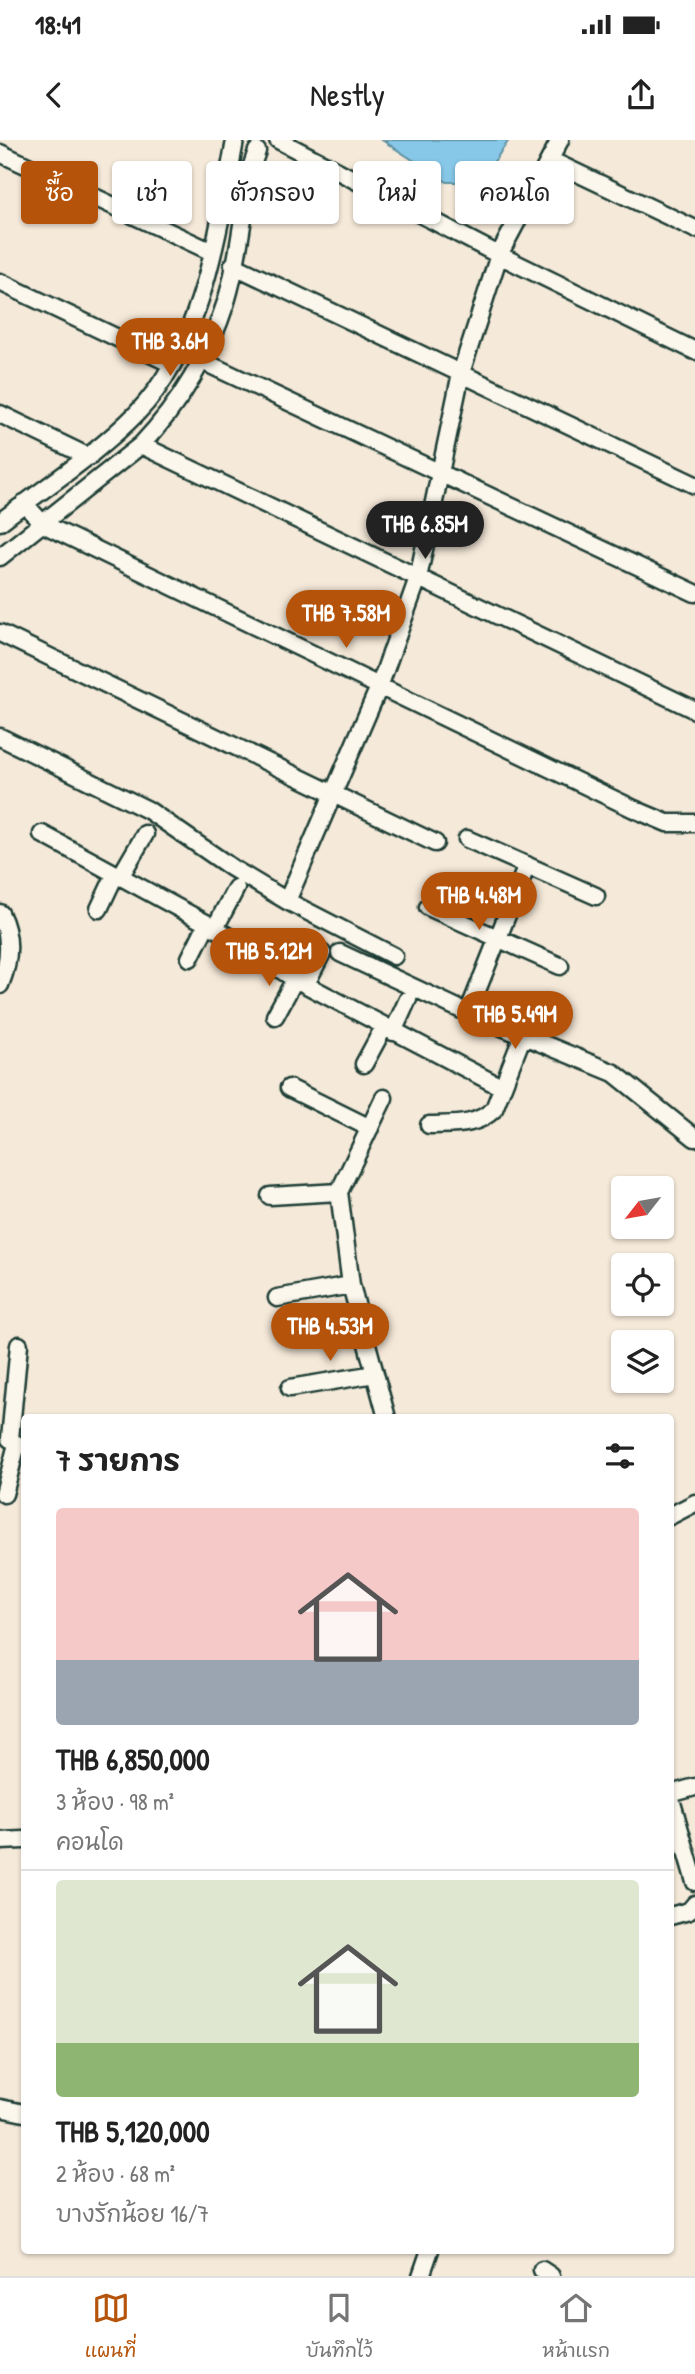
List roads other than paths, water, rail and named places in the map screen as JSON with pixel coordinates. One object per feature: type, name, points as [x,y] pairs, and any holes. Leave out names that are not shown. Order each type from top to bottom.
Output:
[{"type":"street","points":[[235,140],[244,150],[257,151],[271,140]]},
{"type":"street","points":[[0,522],[89,457],[139,411],[183,348],[199,304],[212,252],[235,140]]},
{"type":"street","points":[[278,140],[499,255],[695,351]]},
{"type":"street","points":[[288,901],[380,687],[418,578],[461,373],[499,255],[560,140]]},
{"type":"street","points":[[0,557],[141,445],[158,427],[202,361],[226,301],[251,168],[257,151]]},
{"type":"street","points":[[0,153],[212,252]]},
{"type":"street","points":[[550,160],[695,229]]},
{"type":"street","points":[[233,265],[695,485]]},
{"type":"street","points":[[0,282],[172,364]]},
{"type":"street","points":[[202,361],[695,593]]},
{"type":"street","points":[[0,414],[89,457]]},
{"type":"street","points":[[141,445],[695,710]]},
{"type":"street","points":[[23,503],[43,524],[634,809],[667,823],[695,823]]},
{"type":"street","points":[[0,633],[435,843]]},
{"type":"street","points":[[0,737],[148,810],[232,869],[394,956]]},
{"type":"street","points":[[42,834],[211,926],[301,982],[501,1087]]},
{"type":"street","points":[[99,909],[145,834]]},
{"type":"street","points":[[467,839],[596,896]]},
{"type":"street","points":[[468,1013],[527,865]]},
{"type":"street","points":[[190,958],[236,888]]},
{"type":"street","points":[[428,907],[560,966]]},
{"type":"street","points":[[0,913],[9,939],[8,968],[0,985]]},
{"type":"street","points":[[275,1016],[322,953]]},
{"type":"street","points":[[340,953],[468,1013],[623,1077],[668,1119],[695,1138]]},
{"type":"street","points":[[364,1064],[408,999]]},
{"type":"street","points":[[429,1125],[470,1124],[486,1117],[494,1109],[523,1035]]},
{"type":"street","points":[[289,1088],[370,1128]]},
{"type":"street","points":[[384,1098],[339,1192],[351,1285],[386,1414]]},
{"type":"street","points":[[270,1196],[339,1192]]},
{"type":"street","points":[[277,1298],[351,1285]]},
{"type":"street","points":[[4,1494],[13,1441],[19,1345]]},
{"type":"street","points":[[290,1388],[375,1374]]},
{"type":"street","points":[[674,1514],[695,1503]]},
{"type":"street","points":[[674,1794],[695,1787]]},
{"type":"street","points":[[674,1809],[695,1882]]},
{"type":"street","points":[[0,1841],[21,1840]]},
{"type":"street","points":[[674,1915],[689,1911],[695,1904]]},
{"type":"street","points":[[0,2108],[21,2112]]},
{"type":"street","points":[[421,2276],[429,2254]]},
{"type":"water","points":[[382,140],[509,140],[494,161],[455,161],[455,182],[447,182],[441,178],[441,161],[414,161]]}]
